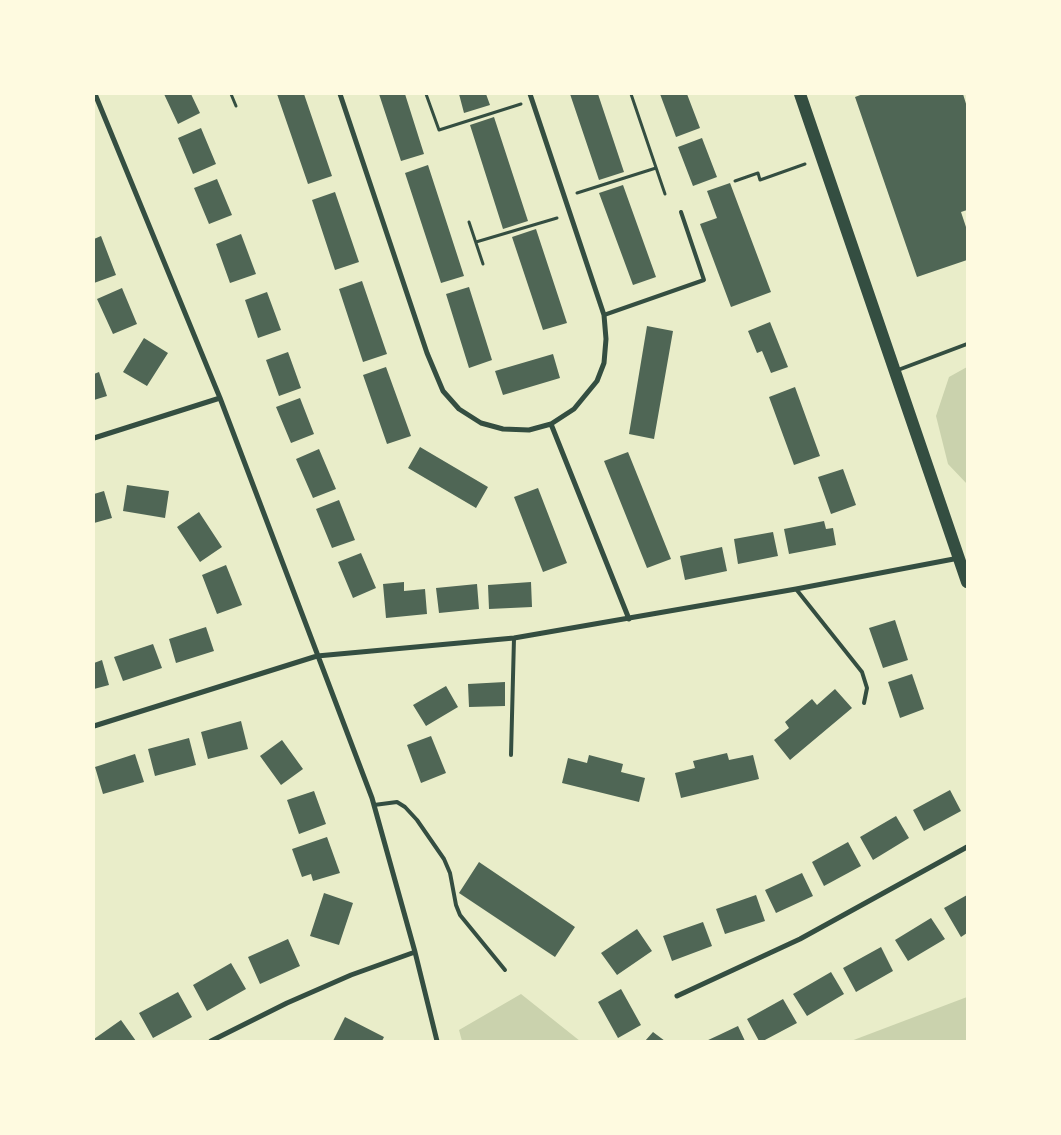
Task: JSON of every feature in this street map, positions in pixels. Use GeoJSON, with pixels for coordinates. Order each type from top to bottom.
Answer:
{"type":"FeatureCollection","features":[{"type":"Feature","properties":{"kind":"main road"},"geometry":{"type":"LineString","coordinates":[[800,94],[967,582]]}},
{"type":"Feature","properties":{"kind":"street"},"geometry":{"type":"LineString","coordinates":[[95,94],[220,398],[374,805],[415,952],[437,1041]]}},
{"type":"Feature","properties":{"kind":"street"},"geometry":{"type":"LineString","coordinates":[[340,94],[427,353],[443,391],[459,409],[481,423],[503,429],[529,430],[551,424],[574,409],[597,381],[604,363],[606,340],[604,315],[530,94]]}},
{"type":"Feature","properties":{"kind":"street"},"geometry":{"type":"LineString","coordinates":[[94,438],[220,398]]}},
{"type":"Feature","properties":{"kind":"street"},"geometry":{"type":"LineString","coordinates":[[551,424],[629,618]]}},
{"type":"Feature","properties":{"kind":"street"},"geometry":{"type":"LineString","coordinates":[[94,726],[317,656],[514,638],[796,589],[959,558]]}},
{"type":"Feature","properties":{"kind":"street"},"geometry":{"type":"LineString","coordinates":[[677,996],[800,939],[967,847]]}},
{"type":"Feature","properties":{"kind":"street"},"geometry":{"type":"LineString","coordinates":[[211,1041],[287,1003],[352,975],[415,952]]}},
{"type":"Feature","properties":{"kind":"lane"},"geometry":{"type":"LineString","coordinates":[[604,315],[704,280],[681,212]]}},
{"type":"Feature","properties":{"kind":"lane"},"geometry":{"type":"LineString","coordinates":[[896,371],[967,344]]}},
{"type":"Feature","properties":{"kind":"lane"},"geometry":{"type":"LineString","coordinates":[[796,589],[862,672],[867,688],[864,703]]}},
{"type":"Feature","properties":{"kind":"lane"},"geometry":{"type":"LineString","coordinates":[[511,755],[514,638]]}},
{"type":"Feature","properties":{"kind":"lane"},"geometry":{"type":"LineString","coordinates":[[374,805],[397,802],[406,807],[417,820],[444,859],[450,873],[456,905],[460,915],[505,970]]}},
{"type":"Feature","properties":{"kind":"path"},"geometry":{"type":"LineString","coordinates":[[231,94],[236,106]]}},
{"type":"Feature","properties":{"kind":"path"},"geometry":{"type":"LineString","coordinates":[[426,94],[439,130],[532,100]]}},
{"type":"Feature","properties":{"kind":"path"},"geometry":{"type":"LineString","coordinates":[[631,94],[665,194]]}},
{"type":"Feature","properties":{"kind":"path"},"geometry":{"type":"LineString","coordinates":[[735,181],[758,173],[760,180],[822,158]]}},
{"type":"Feature","properties":{"kind":"path"},"geometry":{"type":"LineString","coordinates":[[565,197],[656,168]]}},
{"type":"Feature","properties":{"kind":"path"},"geometry":{"type":"LineString","coordinates":[[476,242],[570,214]]}},
{"type":"Feature","properties":{"kind":"path"},"geometry":{"type":"LineString","coordinates":[[469,222],[483,264]]}},
{"type":"Feature","properties":{"kind":"green space"},"geometry":{"type":"Polygon","coordinates":[[[967,367],[967,484],[948,464],[936,416],[949,377],[967,367]]]}},
{"type":"Feature","properties":{"kind":"green space"},"geometry":{"type":"Polygon","coordinates":[[[521,994],[580,1041],[462,1041],[459,1030],[521,994]]]}},
{"type":"Feature","properties":{"kind":"green space"},"geometry":{"type":"Polygon","coordinates":[[[967,997],[967,1041],[851,1041],[967,997]]]}},
{"type":"Feature","properties":{"kind":"building"},"geometry":{"type":"Polygon","coordinates":[[[164,94],[191,94],[200,113],[178,124],[164,94]]]}},
{"type":"Feature","properties":{"kind":"building"},"geometry":{"type":"Polygon","coordinates":[[[277,94],[304,94],[332,176],[308,184],[277,94]]]}},
{"type":"Feature","properties":{"kind":"building"},"geometry":{"type":"Polygon","coordinates":[[[379,94],[405,94],[424,154],[401,161],[379,94]]]}},
{"type":"Feature","properties":{"kind":"building"},"geometry":{"type":"Polygon","coordinates":[[[459,94],[486,94],[490,105],[464,113],[459,94]]]}},
{"type":"Feature","properties":{"kind":"building"},"geometry":{"type":"Polygon","coordinates":[[[570,94],[598,94],[624,172],[599,180],[570,94]]]}},
{"type":"Feature","properties":{"kind":"building"},"geometry":{"type":"Polygon","coordinates":[[[660,94],[687,94],[700,128],[676,137],[660,94]]]}},
{"type":"Feature","properties":{"kind":"building"},"geometry":{"type":"Polygon","coordinates":[[[863,94],[963,94],[967,107],[967,210],[961,212],[967,230],[967,260],[917,277],[855,97],[863,94]]]}},
{"type":"Feature","properties":{"kind":"building"},"geometry":{"type":"Polygon","coordinates":[[[494,117],[528,221],[503,229],[470,125],[494,117]]]}},
{"type":"Feature","properties":{"kind":"building"},"geometry":{"type":"Polygon","coordinates":[[[201,128],[216,164],[193,174],[178,138],[201,128]]]}},
{"type":"Feature","properties":{"kind":"building"},"geometry":{"type":"Polygon","coordinates":[[[702,138],[717,177],[693,186],[678,147],[702,138]]]}},
{"type":"Feature","properties":{"kind":"building"},"geometry":{"type":"Polygon","coordinates":[[[428,165],[464,276],[441,283],[405,173],[428,165]]]}},
{"type":"Feature","properties":{"kind":"building"},"geometry":{"type":"Polygon","coordinates":[[[217,179],[232,215],[209,224],[194,188],[217,179]]]}},
{"type":"Feature","properties":{"kind":"building"},"geometry":{"type":"Polygon","coordinates":[[[730,183],[771,292],[731,307],[700,224],[717,218],[707,191],[730,183]]]}},
{"type":"Feature","properties":{"kind":"building"},"geometry":{"type":"Polygon","coordinates":[[[623,185],[656,277],[633,285],[599,193],[623,185]]]}},
{"type":"Feature","properties":{"kind":"building"},"geometry":{"type":"Polygon","coordinates":[[[335,192],[359,262],[335,270],[312,200],[335,192]]]}},
{"type":"Feature","properties":{"kind":"building"},"geometry":{"type":"Polygon","coordinates":[[[536,229],[567,323],[543,330],[512,237],[536,229]]]}},
{"type":"Feature","properties":{"kind":"building"},"geometry":{"type":"Polygon","coordinates":[[[241,234],[256,274],[230,283],[216,244],[241,234]]]}},
{"type":"Feature","properties":{"kind":"building"},"geometry":{"type":"Polygon","coordinates":[[[101,236],[116,275],[94,283],[94,239],[101,236]]]}},
{"type":"Feature","properties":{"kind":"building"},"geometry":{"type":"Polygon","coordinates":[[[362,281],[387,354],[363,362],[339,289],[362,281]]]}},
{"type":"Feature","properties":{"kind":"building"},"geometry":{"type":"Polygon","coordinates":[[[469,287],[492,360],[469,368],[446,294],[469,287]]]}},
{"type":"Feature","properties":{"kind":"building"},"geometry":{"type":"Polygon","coordinates":[[[122,288],[137,324],[113,334],[97,299],[122,288]]]}},
{"type":"Feature","properties":{"kind":"building"},"geometry":{"type":"Polygon","coordinates":[[[267,292],[281,330],[258,338],[245,300],[267,292]]]}},
{"type":"Feature","properties":{"kind":"building"},"geometry":{"type":"Polygon","coordinates":[[[770,322],[788,367],[771,373],[762,351],[757,353],[748,331],[770,322]]]}},
{"type":"Feature","properties":{"kind":"building"},"geometry":{"type":"Polygon","coordinates":[[[647,326],[673,331],[654,439],[629,434],[647,326]]]}},
{"type":"Feature","properties":{"kind":"building"},"geometry":{"type":"Polygon","coordinates":[[[144,338],[168,353],[147,386],[123,372],[144,338]]]}},
{"type":"Feature","properties":{"kind":"building"},"geometry":{"type":"Polygon","coordinates":[[[288,352],[301,388],[279,396],[266,360],[288,352]]]}},
{"type":"Feature","properties":{"kind":"building"},"geometry":{"type":"Polygon","coordinates":[[[553,354],[560,378],[503,395],[495,371],[553,354]]]}},
{"type":"Feature","properties":{"kind":"building"},"geometry":{"type":"Polygon","coordinates":[[[386,367],[411,436],[387,444],[363,375],[386,367]]]}},
{"type":"Feature","properties":{"kind":"building"},"geometry":{"type":"Polygon","coordinates":[[[99,372],[107,396],[94,400],[94,374],[99,372]]]}},
{"type":"Feature","properties":{"kind":"building"},"geometry":{"type":"Polygon","coordinates":[[[795,387],[820,456],[794,465],[769,397],[795,387]]]}},
{"type":"Feature","properties":{"kind":"building"},"geometry":{"type":"Polygon","coordinates":[[[300,398],[314,434],[291,443],[276,407],[300,398]]]}},
{"type":"Feature","properties":{"kind":"building"},"geometry":{"type":"Polygon","coordinates":[[[420,447],[488,487],[476,508],[408,468],[420,447]]]}},
{"type":"Feature","properties":{"kind":"building"},"geometry":{"type":"Polygon","coordinates":[[[319,449],[336,489],[313,498],[296,459],[319,449]]]}},
{"type":"Feature","properties":{"kind":"building"},"geometry":{"type":"Polygon","coordinates":[[[628,452],[671,559],[647,568],[604,461],[628,452]]]}},
{"type":"Feature","properties":{"kind":"building"},"geometry":{"type":"Polygon","coordinates":[[[843,469],[856,505],[831,514],[818,477],[843,469]]]}},
{"type":"Feature","properties":{"kind":"building"},"geometry":{"type":"Polygon","coordinates":[[[127,485],[169,491],[165,518],[123,511],[127,485]]]}},
{"type":"Feature","properties":{"kind":"building"},"geometry":{"type":"Polygon","coordinates":[[[538,488],[567,563],[543,572],[514,497],[538,488]]]}},
{"type":"Feature","properties":{"kind":"building"},"geometry":{"type":"Polygon","coordinates":[[[104,491],[112,518],[94,523],[94,494],[104,491]]]}},
{"type":"Feature","properties":{"kind":"building"},"geometry":{"type":"Polygon","coordinates":[[[339,500],[355,540],[332,548],[316,509],[339,500]]]}},
{"type":"Feature","properties":{"kind":"building"},"geometry":{"type":"Polygon","coordinates":[[[199,512],[222,547],[200,562],[177,527],[199,512]]]}},
{"type":"Feature","properties":{"kind":"building"},"geometry":{"type":"Polygon","coordinates":[[[824,521],[826,529],[833,528],[836,545],[789,554],[784,529],[824,521]]]}},
{"type":"Feature","properties":{"kind":"building"},"geometry":{"type":"Polygon","coordinates":[[[773,532],[778,556],[738,564],[734,539],[773,532]]]}},
{"type":"Feature","properties":{"kind":"building"},"geometry":{"type":"Polygon","coordinates":[[[722,547],[727,571],[685,580],[680,556],[722,547]]]}},
{"type":"Feature","properties":{"kind":"building"},"geometry":{"type":"Polygon","coordinates":[[[361,553],[376,588],[353,598],[338,562],[361,553]]]}},
{"type":"Feature","properties":{"kind":"building"},"geometry":{"type":"Polygon","coordinates":[[[226,565],[242,605],[217,614],[202,575],[226,565]]]}},
{"type":"Feature","properties":{"kind":"building"},"geometry":{"type":"Polygon","coordinates":[[[404,582],[404,591],[425,589],[427,614],[386,618],[383,584],[404,582]]]}},
{"type":"Feature","properties":{"kind":"building"},"geometry":{"type":"Polygon","coordinates":[[[531,582],[532,607],[489,609],[488,585],[531,582]]]}},
{"type":"Feature","properties":{"kind":"building"},"geometry":{"type":"Polygon","coordinates":[[[477,584],[479,609],[439,613],[436,588],[477,584]]]}},
{"type":"Feature","properties":{"kind":"building"},"geometry":{"type":"Polygon","coordinates":[[[895,620],[908,660],[883,668],[869,628],[895,620]]]}},
{"type":"Feature","properties":{"kind":"building"},"geometry":{"type":"Polygon","coordinates":[[[206,627],[214,651],[176,663],[169,639],[206,627]]]}},
{"type":"Feature","properties":{"kind":"building"},"geometry":{"type":"Polygon","coordinates":[[[153,644],[162,668],[123,681],[114,657],[153,644]]]}},
{"type":"Feature","properties":{"kind":"building"},"geometry":{"type":"Polygon","coordinates":[[[102,660],[109,685],[94,689],[94,663],[102,660]]]}},
{"type":"Feature","properties":{"kind":"building"},"geometry":{"type":"Polygon","coordinates":[[[912,674],[924,709],[900,718],[888,682],[912,674]]]}},
{"type":"Feature","properties":{"kind":"building"},"geometry":{"type":"Polygon","coordinates":[[[505,682],[505,706],[469,707],[468,684],[505,682]]]}},
{"type":"Feature","properties":{"kind":"building"},"geometry":{"type":"Polygon","coordinates":[[[446,686],[458,707],[426,726],[413,705],[446,686]]]}},
{"type":"Feature","properties":{"kind":"building"},"geometry":{"type":"Polygon","coordinates":[[[835,689],[852,708],[790,760],[774,740],[789,728],[785,722],[812,699],[817,705],[835,689]]]}},
{"type":"Feature","properties":{"kind":"building"},"geometry":{"type":"Polygon","coordinates":[[[241,721],[248,749],[208,759],[201,732],[241,721]]]}},
{"type":"Feature","properties":{"kind":"building"},"geometry":{"type":"Polygon","coordinates":[[[431,736],[446,773],[421,783],[407,745],[431,736]]]}},
{"type":"Feature","properties":{"kind":"building"},"geometry":{"type":"Polygon","coordinates":[[[189,738],[196,765],[155,776],[148,749],[189,738]]]}},
{"type":"Feature","properties":{"kind":"building"},"geometry":{"type":"Polygon","coordinates":[[[282,740],[303,769],[281,785],[260,756],[282,740]]]}},
{"type":"Feature","properties":{"kind":"building"},"geometry":{"type":"Polygon","coordinates":[[[727,753],[729,760],[753,755],[759,779],[681,798],[675,773],[695,768],[693,761],[727,753]]]}},
{"type":"Feature","properties":{"kind":"building"},"geometry":{"type":"Polygon","coordinates":[[[135,754],[144,782],[103,794],[95,767],[135,754]]]}},
{"type":"Feature","properties":{"kind":"building"},"geometry":{"type":"Polygon","coordinates":[[[589,755],[623,764],[621,772],[645,778],[639,802],[562,783],[568,758],[587,763],[589,755]]]}},
{"type":"Feature","properties":{"kind":"building"},"geometry":{"type":"Polygon","coordinates":[[[950,790],[961,811],[924,831],[913,810],[950,790]]]}},
{"type":"Feature","properties":{"kind":"building"},"geometry":{"type":"Polygon","coordinates":[[[314,791],[326,824],[299,834],[287,800],[314,791]]]}},
{"type":"Feature","properties":{"kind":"building"},"geometry":{"type":"Polygon","coordinates":[[[896,816],[909,838],[873,860],[860,837],[896,816]]]}},
{"type":"Feature","properties":{"kind":"building"},"geometry":{"type":"Polygon","coordinates":[[[327,837],[340,873],[313,881],[311,874],[302,877],[292,849],[327,837]]]}},
{"type":"Feature","properties":{"kind":"building"},"geometry":{"type":"Polygon","coordinates":[[[848,842],[861,866],[824,886],[812,862],[848,842]]]}},
{"type":"Feature","properties":{"kind":"building"},"geometry":{"type":"Polygon","coordinates":[[[479,862],[575,927],[555,957],[459,893],[479,862]]]}},
{"type":"Feature","properties":{"kind":"building"},"geometry":{"type":"Polygon","coordinates":[[[802,873],[813,896],[776,913],[765,890],[802,873]]]}},
{"type":"Feature","properties":{"kind":"building"},"geometry":{"type":"Polygon","coordinates":[[[324,893],[353,903],[339,945],[310,936],[324,893]]]}},
{"type":"Feature","properties":{"kind":"building"},"geometry":{"type":"Polygon","coordinates":[[[756,895],[765,921],[725,934],[716,909],[756,895]]]}},
{"type":"Feature","properties":{"kind":"building"},"geometry":{"type":"Polygon","coordinates":[[[967,895],[967,933],[961,937],[944,908],[967,895]]]}},
{"type":"Feature","properties":{"kind":"building"},"geometry":{"type":"Polygon","coordinates":[[[931,918],[945,939],[908,961],[895,940],[931,918]]]}},
{"type":"Feature","properties":{"kind":"building"},"geometry":{"type":"Polygon","coordinates":[[[703,922],[712,946],[672,961],[663,936],[703,922]]]}},
{"type":"Feature","properties":{"kind":"building"},"geometry":{"type":"Polygon","coordinates":[[[637,929],[652,951],[617,975],[601,953],[637,929]]]}},
{"type":"Feature","properties":{"kind":"building"},"geometry":{"type":"Polygon","coordinates":[[[288,939],[300,966],[260,984],[248,957],[288,939]]]}},
{"type":"Feature","properties":{"kind":"building"},"geometry":{"type":"Polygon","coordinates":[[[881,947],[893,971],[856,992],[843,968],[881,947]]]}},
{"type":"Feature","properties":{"kind":"building"},"geometry":{"type":"Polygon","coordinates":[[[231,963],[246,989],[207,1011],[193,985],[231,963]]]}},
{"type":"Feature","properties":{"kind":"building"},"geometry":{"type":"Polygon","coordinates":[[[831,972],[844,994],[807,1016],[793,994],[831,972]]]}},
{"type":"Feature","properties":{"kind":"building"},"geometry":{"type":"Polygon","coordinates":[[[621,989],[641,1025],[618,1038],[598,1002],[621,989]]]}},
{"type":"Feature","properties":{"kind":"building"},"geometry":{"type":"Polygon","coordinates":[[[178,992],[192,1017],[153,1038],[139,1013],[178,992]]]}},
{"type":"Feature","properties":{"kind":"building"},"geometry":{"type":"Polygon","coordinates":[[[783,999],[797,1023],[763,1041],[759,1041],[747,1019],[783,999]]]}},
{"type":"Feature","properties":{"kind":"building"},"geometry":{"type":"Polygon","coordinates":[[[345,1017],[384,1037],[382,1041],[333,1041],[345,1017]]]}},
{"type":"Feature","properties":{"kind":"building"},"geometry":{"type":"Polygon","coordinates":[[[121,1020],[136,1041],[94,1041],[94,1039],[121,1020]]]}},
{"type":"Feature","properties":{"kind":"building"},"geometry":{"type":"Polygon","coordinates":[[[738,1026],[745,1041],[706,1041],[719,1035],[738,1026]]]}},
{"type":"Feature","properties":{"kind":"building"},"geometry":{"type":"Polygon","coordinates":[[[653,1032],[665,1041],[645,1041],[653,1032]]]}}]}
